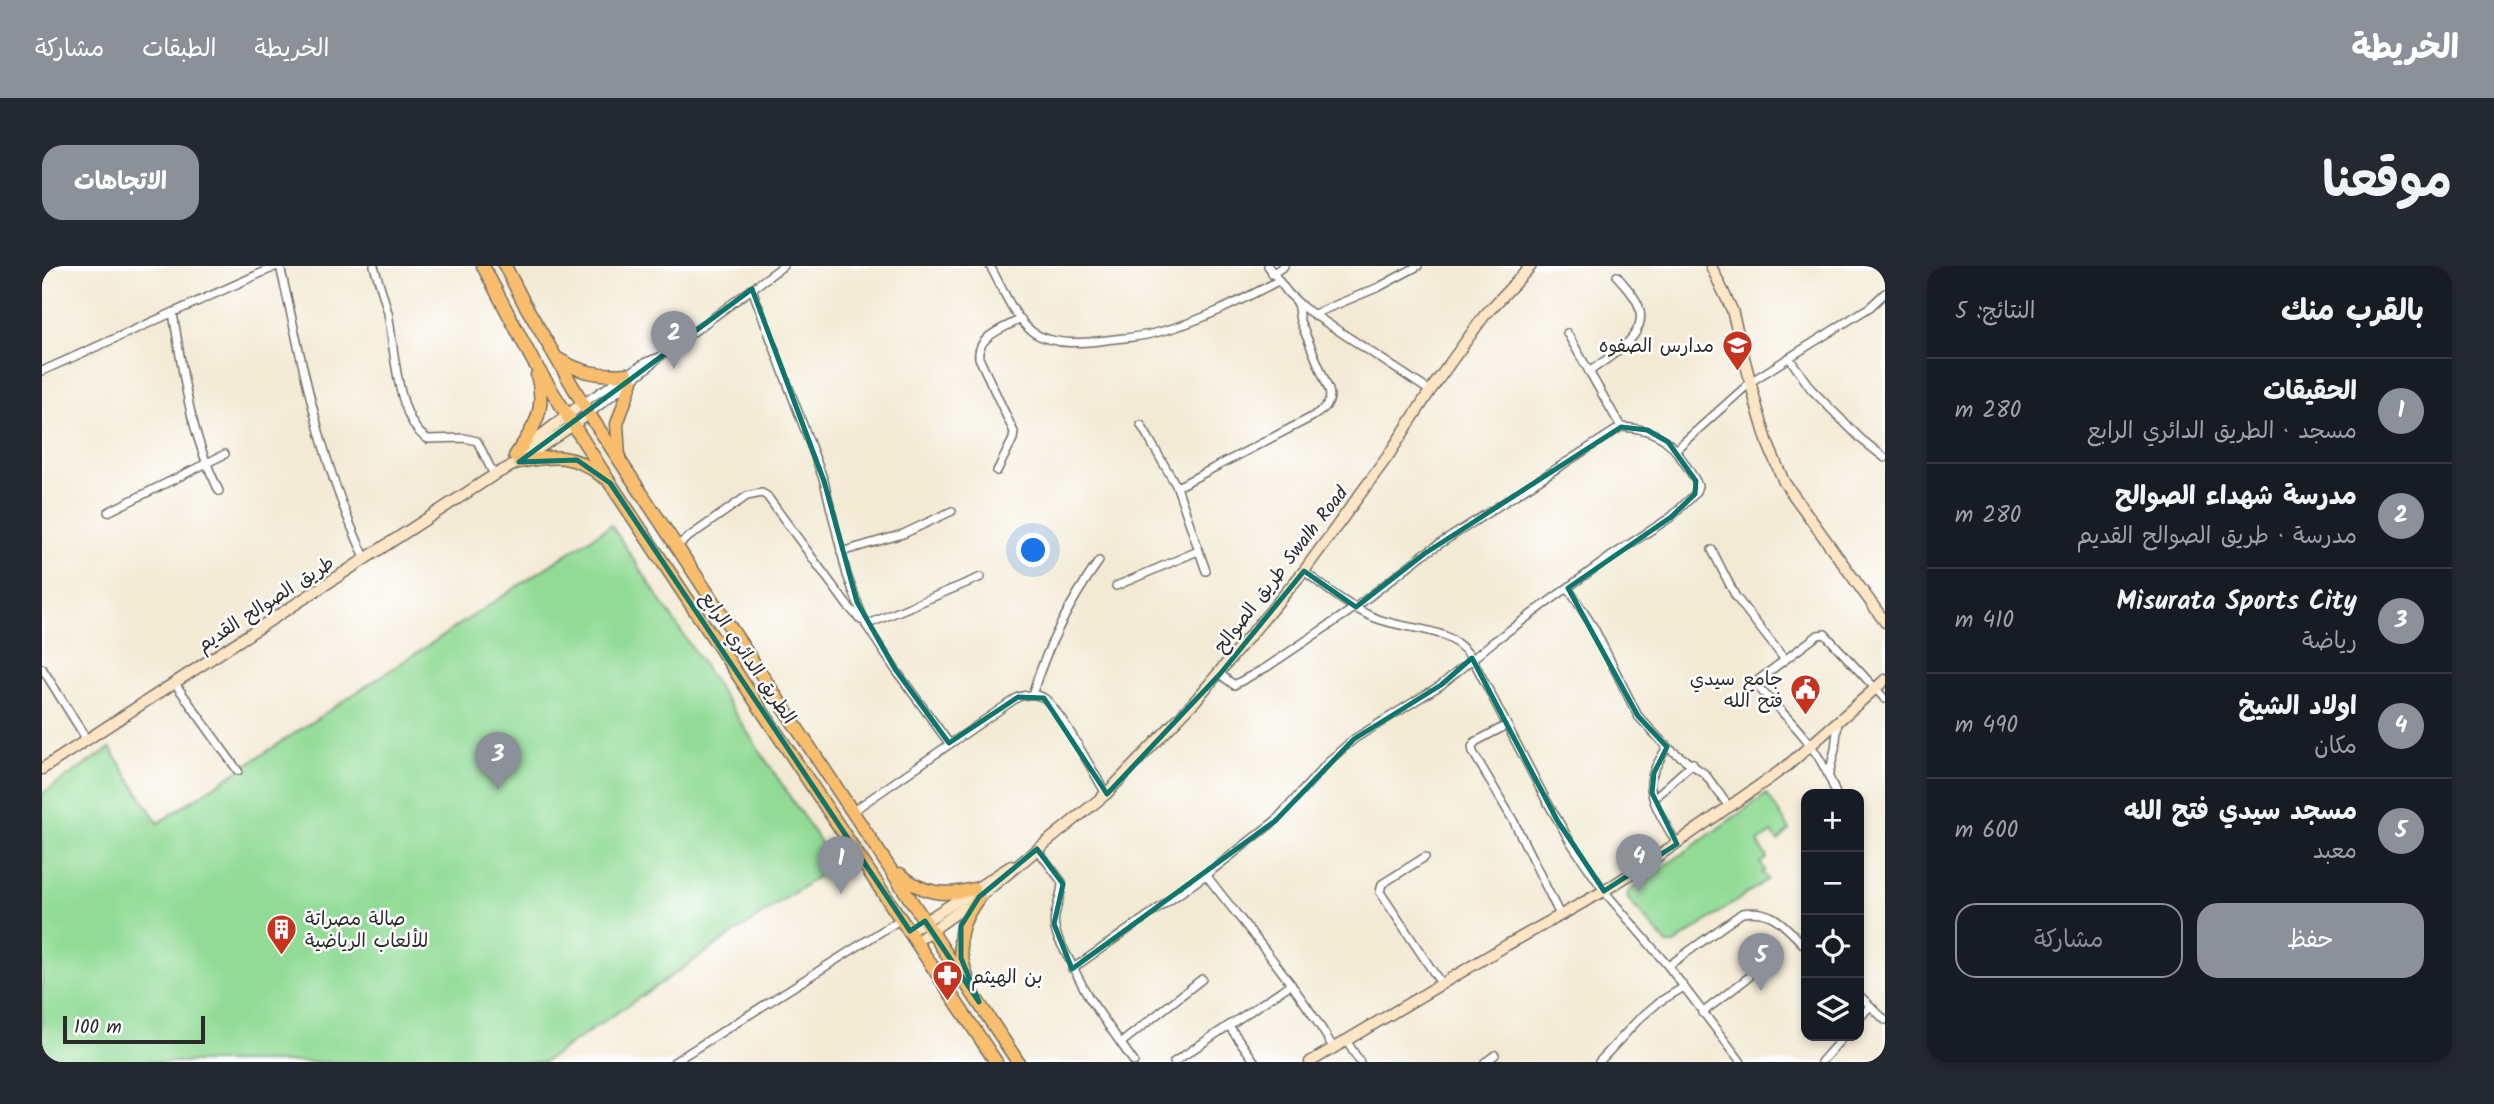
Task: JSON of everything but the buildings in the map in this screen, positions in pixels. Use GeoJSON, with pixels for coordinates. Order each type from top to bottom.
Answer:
{"type":"FeatureCollection","features":[{"type":"Feature","properties":{"kind":"main road","name":"الطريق الدائري الرابع"},"geometry":{"type":"LineString","coordinates":[[483,266],[533,361],[610,483],[996,1062]]}},
{"type":"Feature","properties":{"kind":"main road","name":"الطريق الدائري الرابع"},"geometry":{"type":"LineString","coordinates":[[505,266],[586,409],[1018,1062]]}},
{"type":"Feature","properties":{"kind":"main road"},"geometry":{"type":"LineString","coordinates":[[556,358],[589,374],[630,377],[617,425],[620,461]]}},
{"type":"Feature","properties":{"kind":"main road"},"geometry":{"type":"LineString","coordinates":[[514,462],[533,429],[541,406],[540,387],[533,361]]}},
{"type":"Feature","properties":{"kind":"main road"},"geometry":{"type":"LineString","coordinates":[[514,462],[543,457],[577,460],[593,468],[610,483]]}},
{"type":"Feature","properties":{"kind":"main road"},"geometry":{"type":"LineString","coordinates":[[890,865],[925,891],[976,893],[961,926],[959,942],[967,978],[979,1002]]}},
{"type":"Feature","properties":{"kind":"street"},"geometry":{"type":"LineString","coordinates":[[42,371],[279,266],[322,438],[350,526],[366,559]]}},
{"type":"Feature","properties":{"kind":"street"},"geometry":{"type":"LineString","coordinates":[[374,266],[387,310],[403,399],[414,427],[428,439],[464,438],[477,441],[494,475]]}},
{"type":"Feature","properties":{"kind":"street","name":"طريق الصوالح القديم"},"geometry":{"type":"LineString","coordinates":[[42,769],[514,462],[630,377],[646,362],[657,358],[783,266]]}},
{"type":"Feature","properties":{"kind":"street"},"geometry":{"type":"LineString","coordinates":[[990,266],[1021,319],[1035,333],[1047,339],[1063,341],[1095,342],[1139,336],[1170,328],[1214,312],[1278,281]]}},
{"type":"Feature","properties":{"kind":"street"},"geometry":{"type":"LineString","coordinates":[[1268,266],[1297,302],[1430,391]]}},
{"type":"Feature","properties":{"kind":"street"},"geometry":{"type":"LineString","coordinates":[[1272,274],[1284,266]]}},
{"type":"Feature","properties":{"kind":"street"},"geometry":{"type":"LineString","coordinates":[[1314,314],[1378,287],[1418,266]]}},
{"type":"Feature","properties":{"kind":"street","name":"طريق الصوالح Swalh Road"},"geometry":{"type":"LineString","coordinates":[[913,936],[1011,872],[1107,794],[1220,674],[1304,572],[1484,316],[1531,266]]}},
{"type":"Feature","properties":{"kind":"street"},"geometry":{"type":"LineString","coordinates":[[1711,266],[1732,310],[1768,444],[1784,482],[1885,622]]}},
{"type":"Feature","properties":{"kind":"street"},"geometry":{"type":"LineString","coordinates":[[1589,372],[1630,340],[1639,327],[1639,305],[1617,276]]}},
{"type":"Feature","properties":{"kind":"street"},"geometry":{"type":"LineString","coordinates":[[752,289],[824,481],[847,575],[866,625]]}},
{"type":"Feature","properties":{"kind":"street"},"geometry":{"type":"LineString","coordinates":[[1675,450],[1752,381],[1870,307],[1885,293]]}},
{"type":"Feature","properties":{"kind":"street"},"geometry":{"type":"LineString","coordinates":[[1177,487],[1312,417],[1328,405],[1329,390],[1300,321],[1297,302]]}},
{"type":"Feature","properties":{"kind":"street"},"geometry":{"type":"LineString","coordinates":[[173,313],[189,411],[205,463],[219,491]]}},
{"type":"Feature","properties":{"kind":"street"},"geometry":{"type":"LineString","coordinates":[[997,471],[1014,432],[979,358],[978,348],[983,341],[1021,319]]}},
{"type":"Feature","properties":{"kind":"street"},"geometry":{"type":"LineString","coordinates":[[1567,333],[1621,427]]}},
{"type":"Feature","properties":{"kind":"street"},"geometry":{"type":"LineString","coordinates":[[1790,359],[1811,389],[1861,439],[1884,454]]}},
{"type":"Feature","properties":{"kind":"street","name":"طريق الصوالح القديم"},"geometry":{"type":"LineString","coordinates":[[586,409],[630,377]]}},
{"type":"Feature","properties":{"kind":"street"},"geometry":{"type":"LineString","coordinates":[[1141,425],[1177,487],[1206,571]]}},
{"type":"Feature","properties":{"kind":"street"},"geometry":{"type":"LineString","coordinates":[[1072,969],[1206,876],[1275,821],[1331,759],[1354,739],[1441,685],[1472,658],[1671,517],[1695,494],[1698,486],[1675,450],[1660,435],[1647,430],[1621,427],[1424,554],[1356,607],[1267,667],[1234,685],[1220,674]]}},
{"type":"Feature","properties":{"kind":"street"},"geometry":{"type":"LineString","coordinates":[[108,512],[226,454]]}},
{"type":"Feature","properties":{"kind":"street"},"geometry":{"type":"LineString","coordinates":[[676,546],[747,496],[762,493],[767,496],[847,605],[866,625],[949,743]]}},
{"type":"Feature","properties":{"kind":"street"},"geometry":{"type":"LineString","coordinates":[[841,552],[903,534],[952,511]]}},
{"type":"Feature","properties":{"kind":"street"},"geometry":{"type":"LineString","coordinates":[[1712,550],[1736,597],[1785,660]]}},
{"type":"Feature","properties":{"kind":"street"},"geometry":{"type":"LineString","coordinates":[[1116,586],[1198,551]]}},
{"type":"Feature","properties":{"kind":"street"},"geometry":{"type":"LineString","coordinates":[[1032,695],[1046,652],[1062,619],[1100,561]]}},
{"type":"Feature","properties":{"kind":"street"},"geometry":{"type":"LineString","coordinates":[[1304,572],[1378,619],[1445,635],[1472,658],[1557,820],[1604,891],[1668,966],[1741,1062]]}},
{"type":"Feature","properties":{"kind":"street"},"geometry":{"type":"LineString","coordinates":[[866,625],[981,577]]}},
{"type":"Feature","properties":{"kind":"street"},"geometry":{"type":"LineString","coordinates":[[1568,588],[1594,628],[1638,716],[1667,747],[1705,774],[1730,808]]}},
{"type":"Feature","properties":{"kind":"street"},"geometry":{"type":"LineString","coordinates":[[1834,789],[1812,745],[1757,684],[1758,680],[1818,635],[1825,634],[1881,685],[1885,699]]}},
{"type":"Feature","properties":{"kind":"street"},"geometry":{"type":"LineString","coordinates":[[42,668],[87,740]]}},
{"type":"Feature","properties":{"kind":"street"},"geometry":{"type":"LineString","coordinates":[[174,682],[238,771]]}},
{"type":"Feature","properties":{"kind":"street"},"geometry":{"type":"LineString","coordinates":[[1310,1062],[1604,891],[1677,844],[1787,766],[1881,685]]}},
{"type":"Feature","properties":{"kind":"street"},"geometry":{"type":"LineString","coordinates":[[853,811],[1018,698],[1032,695],[1044,698],[1052,706],[1107,794]]}},
{"type":"Feature","properties":{"kind":"street"},"geometry":{"type":"LineString","coordinates":[[1829,774],[1838,722]]}},
{"type":"Feature","properties":{"kind":"street"},"geometry":{"type":"LineString","coordinates":[[1507,725],[1475,741],[1472,752],[1514,822],[1560,915]]}},
{"type":"Feature","properties":{"kind":"street"},"geometry":{"type":"LineString","coordinates":[[1667,747],[1651,783],[1654,799],[1677,844]]}},
{"type":"Feature","properties":{"kind":"street"},"geometry":{"type":"LineString","coordinates":[[1654,799],[1693,763]]}},
{"type":"Feature","properties":{"kind":"street"},"geometry":{"type":"LineString","coordinates":[[1037,849],[1062,882],[1055,932],[1089,998],[1134,1062]]}},
{"type":"Feature","properties":{"kind":"street"},"geometry":{"type":"LineString","coordinates":[[1425,857],[1382,884],[1380,892],[1442,985]]}},
{"type":"Feature","properties":{"kind":"street"},"geometry":{"type":"LineString","coordinates":[[1206,876],[1291,984],[1320,1024],[1334,1049]]}},
{"type":"Feature","properties":{"kind":"street"},"geometry":{"type":"LineString","coordinates":[[1668,966],[1742,913],[1755,911],[1772,915],[1801,942]]}},
{"type":"Feature","properties":{"kind":"street"},"geometry":{"type":"LineString","coordinates":[[674,1062],[901,919]]}},
{"type":"Feature","properties":{"kind":"street"},"geometry":{"type":"LineString","coordinates":[[1702,1013],[1749,977]]}},
{"type":"Feature","properties":{"kind":"street"},"geometry":{"type":"LineString","coordinates":[[1121,1043],[1202,979]]}},
{"type":"Feature","properties":{"kind":"street"},"geometry":{"type":"LineString","coordinates":[[1174,1062],[1291,984]]}},
{"type":"Feature","properties":{"kind":"street"},"geometry":{"type":"LineString","coordinates":[[1599,1062],[1639,1018],[1684,987]]}},
{"type":"Feature","properties":{"kind":"street"},"geometry":{"type":"LineString","coordinates":[[1864,1000],[1885,1020]]}},
{"type":"Feature","properties":{"kind":"street"},"geometry":{"type":"LineString","coordinates":[[1864,1013],[1870,1006]]}},
{"type":"Feature","properties":{"kind":"street"},"geometry":{"type":"LineString","coordinates":[[1229,1026],[1255,1062]]}},
{"type":"Feature","properties":{"kind":"street"},"geometry":{"type":"LineString","coordinates":[[1821,1062],[1840,1041]]}},
{"type":"Feature","properties":{"kind":"street"},"geometry":{"type":"LineString","coordinates":[[1347,1042],[1360,1062]]}},
{"type":"Feature","properties":{"kind":"street"},"geometry":{"type":"LineString","coordinates":[[1485,1062],[1495,1055]]}},
{"type":"Feature","properties":{"kind":"highlighted area"},"geometry":{"type":"Polygon","coordinates":[[[752,289],[824,481],[857,602],[895,669],[949,743],[1018,697],[1044,698],[1107,794],[1220,674],[1304,571],[1356,607],[1424,554],[1610,433],[1621,427],[1647,430],[1668,442],[1689,468],[1696,481],[1695,494],[1671,517],[1568,588],[1638,716],[1667,747],[1654,773],[1652,793],[1677,844],[1604,891],[1557,820],[1472,658],[1441,685],[1354,739],[1275,821],[1072,969],[1054,924],[1063,884],[1037,849],[979,897],[961,926],[961,958],[979,1002],[925,921],[910,931],[610,483],[577,460],[519,462],[752,289]]]}},
{"type":"Feature","properties":{"kind":"green space"},"geometry":{"type":"Polygon","coordinates":[[[611,525],[835,865],[544,1062],[42,1062],[42,794],[110,748],[158,823],[611,525]]]}},
{"type":"Feature","properties":{"kind":"green space"},"geometry":{"type":"Polygon","coordinates":[[[1767,794],[1790,830],[1778,841],[1772,833],[1758,842],[1767,858],[1760,863],[1765,870],[1762,873],[1768,879],[1674,944],[1667,944],[1627,898],[1628,892],[1767,794]]]}},
{"type":"Feature","properties":{"kind":"place","name":"مدرسة شهداء الصوالح"},"geometry":{"type":"Point","coordinates":[674,369]}},
{"type":"Feature","properties":{"kind":"place","name":"مدارس الصفوه"},"geometry":{"type":"Point","coordinates":[1737,372]}},
{"type":"Feature","properties":{"kind":"place","name":"جامع سيدي فتح الله"},"geometry":{"type":"Point","coordinates":[1806,716]}},
{"type":"Feature","properties":{"kind":"place","name":"Misurata Sports City"},"geometry":{"type":"Point","coordinates":[498,790]}},
{"type":"Feature","properties":{"kind":"place","name":"اولاد الشيخ"},"geometry":{"type":"Point","coordinates":[1639,892]}},
{"type":"Feature","properties":{"kind":"place","name":"الحقيقات"},"geometry":{"type":"Point","coordinates":[841,894]}},
{"type":"Feature","properties":{"kind":"place","name":"صالة مصراتة للألعاب الرياضية"},"geometry":{"type":"Point","coordinates":[282,956]}},
{"type":"Feature","properties":{"kind":"place","name":"مسجد سيدي فتح الله"},"geometry":{"type":"Point","coordinates":[1761,991]}},
{"type":"Feature","properties":{"kind":"place","name":"بن الهيثم"},"geometry":{"type":"Point","coordinates":[948,1003]}}]}
